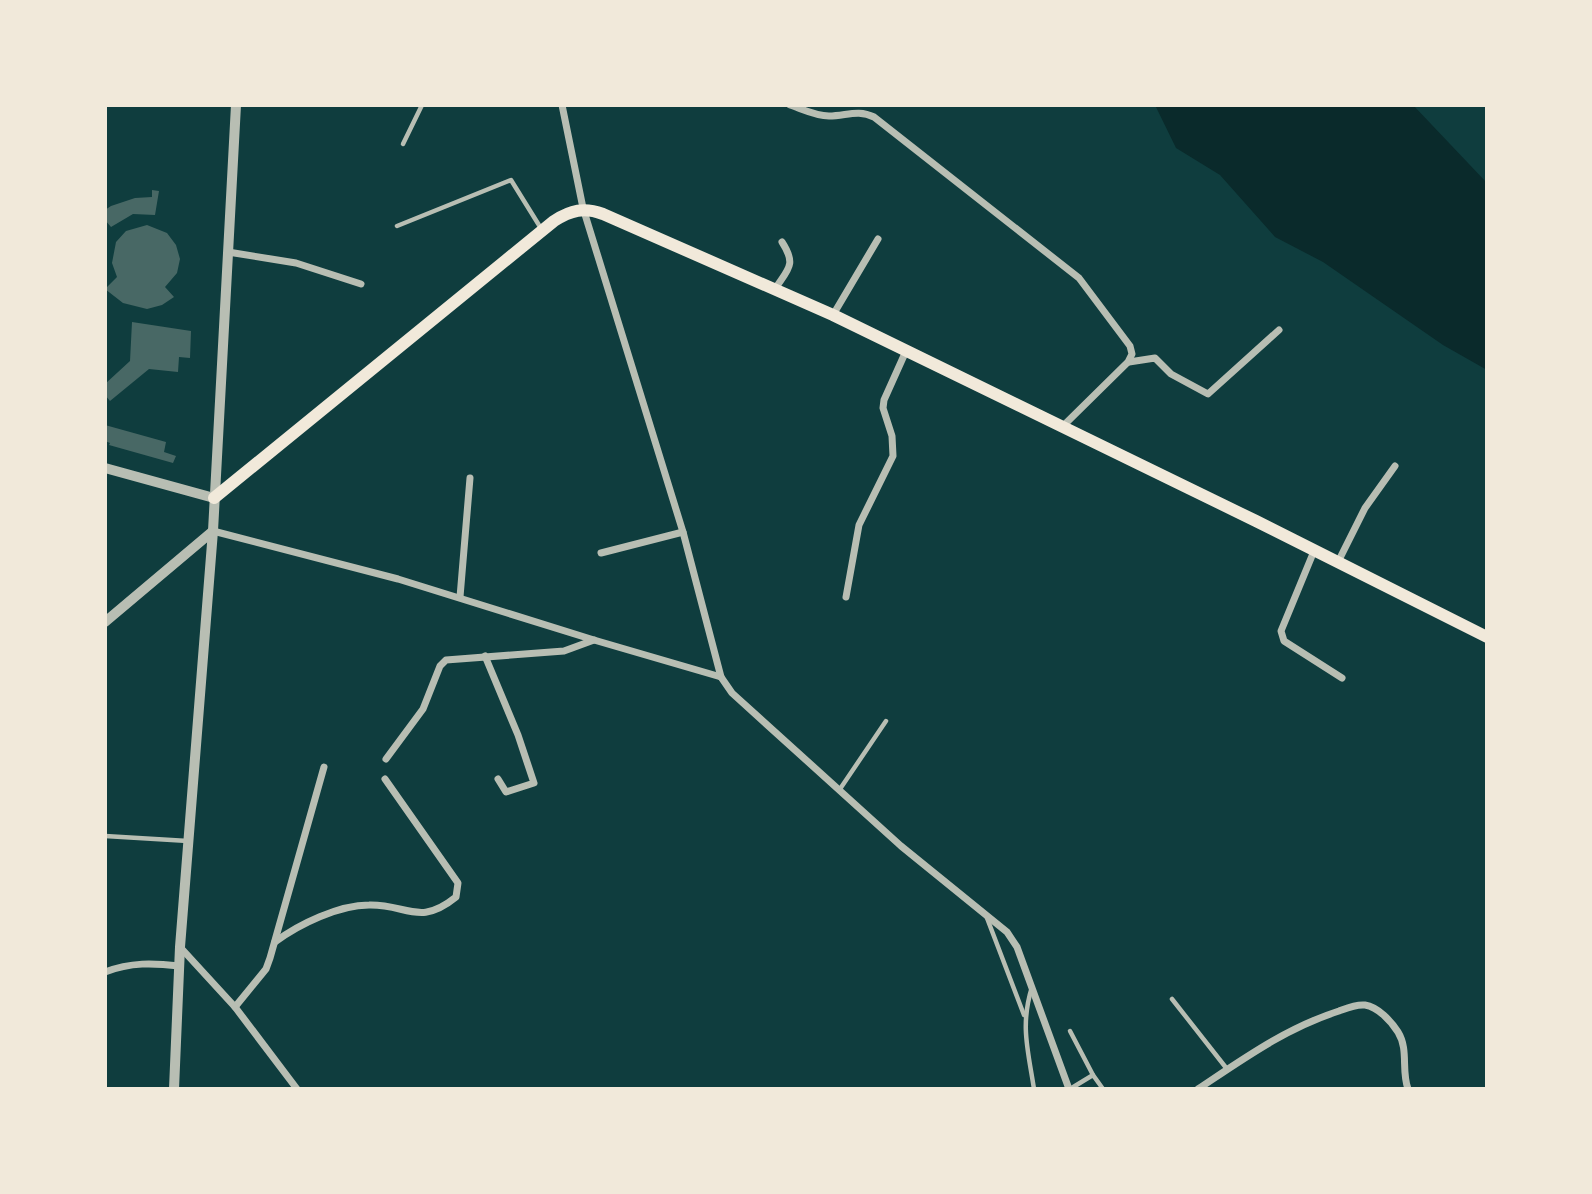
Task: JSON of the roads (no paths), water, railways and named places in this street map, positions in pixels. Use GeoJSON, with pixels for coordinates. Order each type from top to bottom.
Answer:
{"type":"FeatureCollection","features":[{"type":"Feature","properties":{"kind":"main road"},"geometry":{"type":"LineString","coordinates":[[214,498],[543,230],[564,215],[583,208],[603,214],[833,315],[1485,633]]}},
{"type":"Feature","properties":{"kind":"street"},"geometry":{"type":"LineString","coordinates":[[174,1089],[180,947],[213,531],[236,105]]}},
{"type":"Feature","properties":{"kind":"street"},"geometry":{"type":"LineString","coordinates":[[562,105],[583,208],[683,532],[724,684],[901,846],[1007,932],[1032,986],[1069,1089]]}},
{"type":"Feature","properties":{"kind":"street"},"geometry":{"type":"LineString","coordinates":[[790,105],[820,115],[858,112],[874,117],[1080,278],[1130,346],[1132,354],[1128,362],[1062,427]]}},
{"type":"Feature","properties":{"kind":"street"},"geometry":{"type":"LineString","coordinates":[[833,315],[878,239]]}},
{"type":"Feature","properties":{"kind":"street"},"geometry":{"type":"LineString","coordinates":[[775,289],[791,262],[791,256],[782,242]]}},
{"type":"Feature","properties":{"kind":"street"},"geometry":{"type":"LineString","coordinates":[[228,252],[296,263],[361,285]]}},
{"type":"Feature","properties":{"kind":"street"},"geometry":{"type":"LineString","coordinates":[[1128,362],[1155,358],[1171,374],[1208,394],[1279,330]]}},
{"type":"Feature","properties":{"kind":"street"},"geometry":{"type":"LineString","coordinates":[[846,597],[859,525],[893,456],[892,436],[883,408],[906,351]]}},
{"type":"Feature","properties":{"kind":"street"},"geometry":{"type":"LineString","coordinates":[[1338,562],[1365,508],[1395,466]]}},
{"type":"Feature","properties":{"kind":"street"},"geometry":{"type":"LineString","coordinates":[[105,468],[214,498]]}},
{"type":"Feature","properties":{"kind":"street"},"geometry":{"type":"LineString","coordinates":[[460,597],[470,478]]}},
{"type":"Feature","properties":{"kind":"street"},"geometry":{"type":"LineString","coordinates":[[213,531],[460,597],[721,677]]}},
{"type":"Feature","properties":{"kind":"street"},"geometry":{"type":"LineString","coordinates":[[105,622],[213,531]]}},
{"type":"Feature","properties":{"kind":"street"},"geometry":{"type":"LineString","coordinates":[[601,553],[683,532]]}},
{"type":"Feature","properties":{"kind":"street"},"geometry":{"type":"LineString","coordinates":[[1314,551],[1281,631],[1282,637],[1284,641],[1342,678]]}},
{"type":"Feature","properties":{"kind":"street"},"geometry":{"type":"LineString","coordinates":[[386,759],[427,702],[440,666],[451,658],[564,651],[594,640]]}},
{"type":"Feature","properties":{"kind":"street"},"geometry":{"type":"LineString","coordinates":[[485,656],[518,735],[534,783],[506,792],[498,779]]}},
{"type":"Feature","properties":{"kind":"street"},"geometry":{"type":"LineString","coordinates":[[235,1007],[265,969],[324,767]]}},
{"type":"Feature","properties":{"kind":"street"},"geometry":{"type":"LineString","coordinates":[[275,942],[291,930],[349,907],[380,905],[411,913],[423,913],[437,911],[456,897],[458,883],[385,779]]}},
{"type":"Feature","properties":{"kind":"street"},"geometry":{"type":"LineString","coordinates":[[180,947],[235,1007],[298,1089]]}},
{"type":"Feature","properties":{"kind":"street"},"geometry":{"type":"LineString","coordinates":[[105,972],[146,962],[180,966]]}},
{"type":"Feature","properties":{"kind":"street"},"geometry":{"type":"LineString","coordinates":[[1202,1088],[1272,1039],[1316,1018],[1365,1005],[1375,1009],[1388,1020],[1403,1041],[1404,1076],[1408,1089]]}},
{"type":"Feature","properties":{"kind":"lane"},"geometry":{"type":"LineString","coordinates":[[403,144],[422,105]]}},
{"type":"Feature","properties":{"kind":"lane"},"geometry":{"type":"LineString","coordinates":[[397,226],[511,180],[543,230]]}},
{"type":"Feature","properties":{"kind":"lane"},"geometry":{"type":"LineString","coordinates":[[840,789],[886,721]]}},
{"type":"Feature","properties":{"kind":"lane"},"geometry":{"type":"LineString","coordinates":[[105,836],[189,841]]}},
{"type":"Feature","properties":{"kind":"lane"},"geometry":{"type":"LineString","coordinates":[[986,915],[1024,1015]]}},
{"type":"Feature","properties":{"kind":"lane"},"geometry":{"type":"LineString","coordinates":[[1032,986],[1024,1015],[1024,1030],[1034,1089]]}},
{"type":"Feature","properties":{"kind":"lane"},"geometry":{"type":"LineString","coordinates":[[1172,999],[1227,1069]]}},
{"type":"Feature","properties":{"kind":"lane"},"geometry":{"type":"LineString","coordinates":[[1070,1031],[1103,1089]]}},
{"type":"Feature","properties":{"kind":"lane"},"geometry":{"type":"LineString","coordinates":[[1069,1089],[1093,1075]]}},
{"type":"Feature","properties":{"kind":"water"},"geometry":{"type":"Polygon","coordinates":[[[1155,105],[1413,105],[1487,183],[1487,370],[1443,345],[1323,262],[1275,237],[1220,175],[1176,148],[1155,105]]]}}]}
